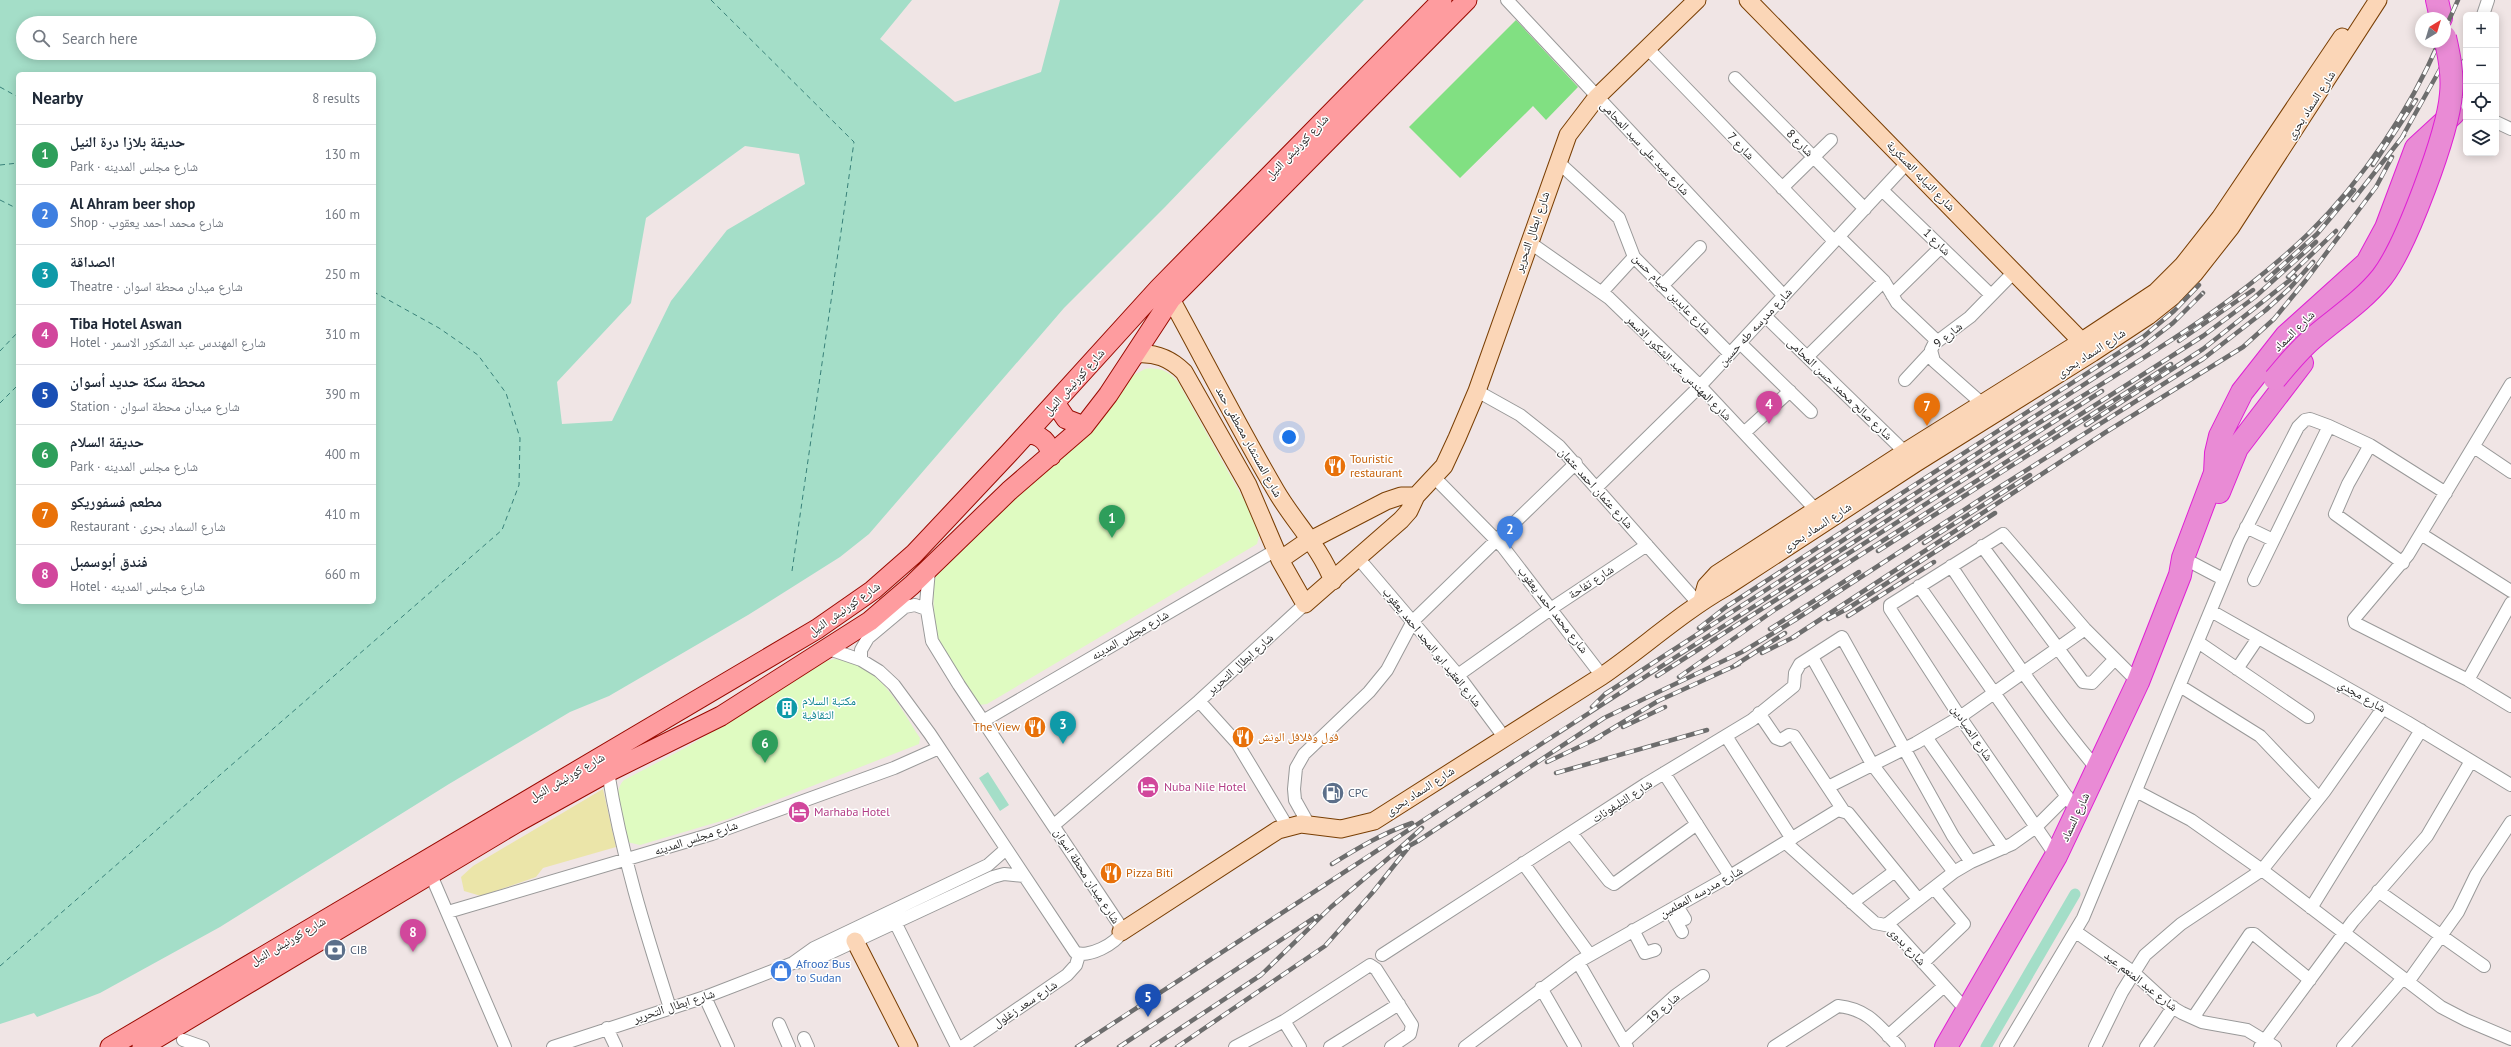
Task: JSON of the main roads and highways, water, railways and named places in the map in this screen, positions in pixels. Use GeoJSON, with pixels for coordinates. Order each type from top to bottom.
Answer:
{"type":"FeatureCollection","features":[{"type":"Feature","properties":{"kind":"highway"},"geometry":{"type":"LineString","coordinates":[[2428,0],[2431,12]]}},
{"type":"Feature","properties":{"kind":"highway"},"geometry":{"type":"LineString","coordinates":[[2437,0],[2440,12]]}},
{"type":"Feature","properties":{"kind":"highway"},"geometry":{"type":"LineString","coordinates":[[2215,473],[2244,412],[2301,336],[2360,287],[2383,257],[2419,174],[2440,110],[2442,79],[2437,48]]}},
{"type":"Feature","properties":{"kind":"highway"},"geometry":{"type":"LineString","coordinates":[[2237,448],[2271,376],[2304,346],[2360,300],[2382,277],[2398,250],[2434,159],[2449,109],[2452,79],[2447,48]]}},
{"type":"Feature","properties":{"kind":"highway","name":"شارع السماد"},"geometry":{"type":"LineString","coordinates":[[2184,565],[2237,448],[2299,366],[2361,313],[2389,282],[2399,264],[2422,211],[2458,107]]}},
{"type":"Feature","properties":{"kind":"highway","name":"شارع السماد"},"geometry":{"type":"LineString","coordinates":[[1948,1045],[2056,856],[2072,804],[2097,769],[2138,682],[2184,565],[2215,473],[2216,453],[2220,436],[2242,392],[2286,336],[2367,263],[2386,228],[2416,148],[2458,107]]}},
{"type":"Feature","properties":{"kind":"main road","name":"شارع كورنيش النيل"},"geometry":{"type":"LineString","coordinates":[[110,1047],[720,687],[836,617],[874,590],[914,554],[1027,434],[1159,288],[1442,0]]}},
{"type":"Feature","properties":{"kind":"main road","name":"شارع كورنيش النيل"},"geometry":{"type":"LineString","coordinates":[[142,1047],[516,823],[608,772],[706,724],[870,622],[929,569],[987,511],[1084,426],[1108,395],[1171,299],[1468,0]]}},
{"type":"Feature","properties":{"kind":"main road"},"geometry":{"type":"LineString","coordinates":[[1055,403],[1066,419],[1084,426]]}},
{"type":"Feature","properties":{"kind":"main road"},"geometry":{"type":"LineString","coordinates":[[1027,434],[1037,435],[1045,441],[1051,456]]}},
{"type":"Feature","properties":{"kind":"main road"},"geometry":{"type":"LineString","coordinates":[[720,687],[715,695],[721,703],[744,695],[751,696]]}},
{"type":"Feature","properties":{"kind":"waterway"},"geometry":{"type":"LineString","coordinates":[[1986,1047],[2075,894]]}},
{"type":"Feature","properties":{"kind":"railway"},"geometry":{"type":"LineString","coordinates":[[2451,16],[2458,0]]}},
{"type":"Feature","properties":{"kind":"railway"},"geometry":{"type":"LineString","coordinates":[[1077,1047],[1576,721],[1990,454],[2156,350],[2220,307],[2281,259],[2329,213],[2348,191],[2366,168],[2399,119],[2414,93],[2436,48]]}},
{"type":"Feature","properties":{"kind":"railway"},"geometry":{"type":"LineString","coordinates":[[2401,139],[2443,64]]}},
{"type":"Feature","properties":{"kind":"railway"},"geometry":{"type":"LineString","coordinates":[[2373,165],[2416,100]]}},
{"type":"Feature","properties":{"kind":"railway"},"geometry":{"type":"LineString","coordinates":[[2353,200],[2404,135]]}},
{"type":"Feature","properties":{"kind":"railway"},"geometry":{"type":"LineString","coordinates":[[1792,638],[2106,432],[2243,347],[2274,319],[2306,280],[2376,187],[2392,157]]}},
{"type":"Feature","properties":{"kind":"railway"},"geometry":{"type":"LineString","coordinates":[[2266,280],[2317,234],[2354,190]]}},
{"type":"Feature","properties":{"kind":"railway"},"geometry":{"type":"LineString","coordinates":[[2288,277],[2336,231]]}},
{"type":"Feature","properties":{"kind":"railway"},"geometry":{"type":"LineString","coordinates":[[1679,677],[1776,609],[2203,336],[2255,297],[2316,242]]}},
{"type":"Feature","properties":{"kind":"railway"},"geometry":{"type":"LineString","coordinates":[[1422,828],[1391,856],[1418,841],[1604,718],[1742,652],[1795,620],[1987,495],[2203,359],[2266,310],[2290,288],[2313,262]]}},
{"type":"Feature","properties":{"kind":"railway"},"geometry":{"type":"LineString","coordinates":[[2086,425],[2203,349],[2295,276]]}},
{"type":"Feature","properties":{"kind":"railway"},"geometry":{"type":"LineString","coordinates":[[1699,628],[1726,607],[2143,337],[2174,311],[2199,285]]}},
{"type":"Feature","properties":{"kind":"railway"},"geometry":{"type":"LineString","coordinates":[[2179,341],[2253,290]]}},
{"type":"Feature","properties":{"kind":"railway"},"geometry":{"type":"LineString","coordinates":[[1592,707],[1605,694],[2142,347],[2173,323],[2203,293]]}},
{"type":"Feature","properties":{"kind":"railway"},"geometry":{"type":"LineString","coordinates":[[1878,551],[2171,364]]}},
{"type":"Feature","properties":{"kind":"railway"},"geometry":{"type":"LineString","coordinates":[[1657,676],[2102,391]]}},
{"type":"Feature","properties":{"kind":"railway"},"geometry":{"type":"LineString","coordinates":[[1924,543],[2030,475]]}},
{"type":"Feature","properties":{"kind":"railway"},"geometry":{"type":"LineString","coordinates":[[1828,619],[1847,609],[1995,513]]}},
{"type":"Feature","properties":{"kind":"railway"},"geometry":{"type":"LineString","coordinates":[[1848,616],[1934,562]]}},
{"type":"Feature","properties":{"kind":"railway"},"geometry":{"type":"LineString","coordinates":[[1770,629],[1859,572]]}},
{"type":"Feature","properties":{"kind":"railway"},"geometry":{"type":"LineString","coordinates":[[1734,666],[1785,633]]}},
{"type":"Feature","properties":{"kind":"railway"},"geometry":{"type":"LineString","coordinates":[[1762,653],[1796,636]]}},
{"type":"Feature","properties":{"kind":"railway"},"geometry":{"type":"LineString","coordinates":[[1595,739],[1658,701],[1739,664]]}},
{"type":"Feature","properties":{"kind":"railway"},"geometry":{"type":"LineString","coordinates":[[1623,727],[1665,707]]}},
{"type":"Feature","properties":{"kind":"railway"},"geometry":{"type":"LineString","coordinates":[[1556,773],[1707,730]]}},
{"type":"Feature","properties":{"kind":"railway"},"geometry":{"type":"LineString","coordinates":[[1547,762],[1600,737]]}},
{"type":"Feature","properties":{"kind":"railway"},"geometry":{"type":"LineString","coordinates":[[1332,864],[1381,836],[1412,823]]}},
{"type":"Feature","properties":{"kind":"railway"},"geometry":{"type":"LineString","coordinates":[[1177,1047],[1325,946],[1373,892],[1408,848]]}},
{"type":"Feature","properties":{"kind":"railway"},"geometry":{"type":"LineString","coordinates":[[1152,1047],[1261,975],[1331,907],[1391,856]]}},
{"type":"Feature","properties":{"kind":"railway"},"geometry":{"type":"LineString","coordinates":[[1119,1047],[1317,916]]}},
{"type":"Feature","properties":{"kind":"place","name":"Tiba Hotel Aswan"},"geometry":{"type":"Point","coordinates":[1769,424]}},
{"type":"Feature","properties":{"kind":"place","name":"مطعم فسفوريكو"},"geometry":{"type":"Point","coordinates":[1927,426]}},
{"type":"Feature","properties":{"kind":"place","name":"Touristic restaurant"},"geometry":{"type":"Point","coordinates":[1335,466]}},
{"type":"Feature","properties":{"kind":"place","name":"حديقة بلازا درة النيل"},"geometry":{"type":"Point","coordinates":[1112,538]}},
{"type":"Feature","properties":{"kind":"place","name":"Al Ahram beer shop"},"geometry":{"type":"Point","coordinates":[1510,549]}},
{"type":"Feature","properties":{"kind":"place","name":"مكتبة السلام الثقافية"},"geometry":{"type":"Point","coordinates":[787,708]}},
{"type":"Feature","properties":{"kind":"place","name":"The View"},"geometry":{"type":"Point","coordinates":[1035,727]}},
{"type":"Feature","properties":{"kind":"place","name":"فول وفلافل الونش"},"geometry":{"type":"Point","coordinates":[1243,737]}},
{"type":"Feature","properties":{"kind":"place","name":"الصداقة"},"geometry":{"type":"Point","coordinates":[1063,744]}},
{"type":"Feature","properties":{"kind":"place","name":"حديقة السلام"},"geometry":{"type":"Point","coordinates":[765,763]}},
{"type":"Feature","properties":{"kind":"place","name":"Nuba Nile Hotel"},"geometry":{"type":"Point","coordinates":[1148,787]}},
{"type":"Feature","properties":{"kind":"place","name":"CPC"},"geometry":{"type":"Point","coordinates":[1333,793]}},
{"type":"Feature","properties":{"kind":"place","name":"Marhaba Hotel"},"geometry":{"type":"Point","coordinates":[799,812]}},
{"type":"Feature","properties":{"kind":"place","name":"Pizza Biti"},"geometry":{"type":"Point","coordinates":[1111,873]}},
{"type":"Feature","properties":{"kind":"place","name":"CIB"},"geometry":{"type":"Point","coordinates":[335,950]}},
{"type":"Feature","properties":{"kind":"place","name":"فندق أبوسمبل"},"geometry":{"type":"Point","coordinates":[413,952]}},
{"type":"Feature","properties":{"kind":"place","name":"Afrooz Bus to Sudan"},"geometry":{"type":"Point","coordinates":[781,971]}},
{"type":"Feature","properties":{"kind":"place","name":"محطة سكة حديد أسوان"},"geometry":{"type":"Point","coordinates":[1148,1017]}}]}
